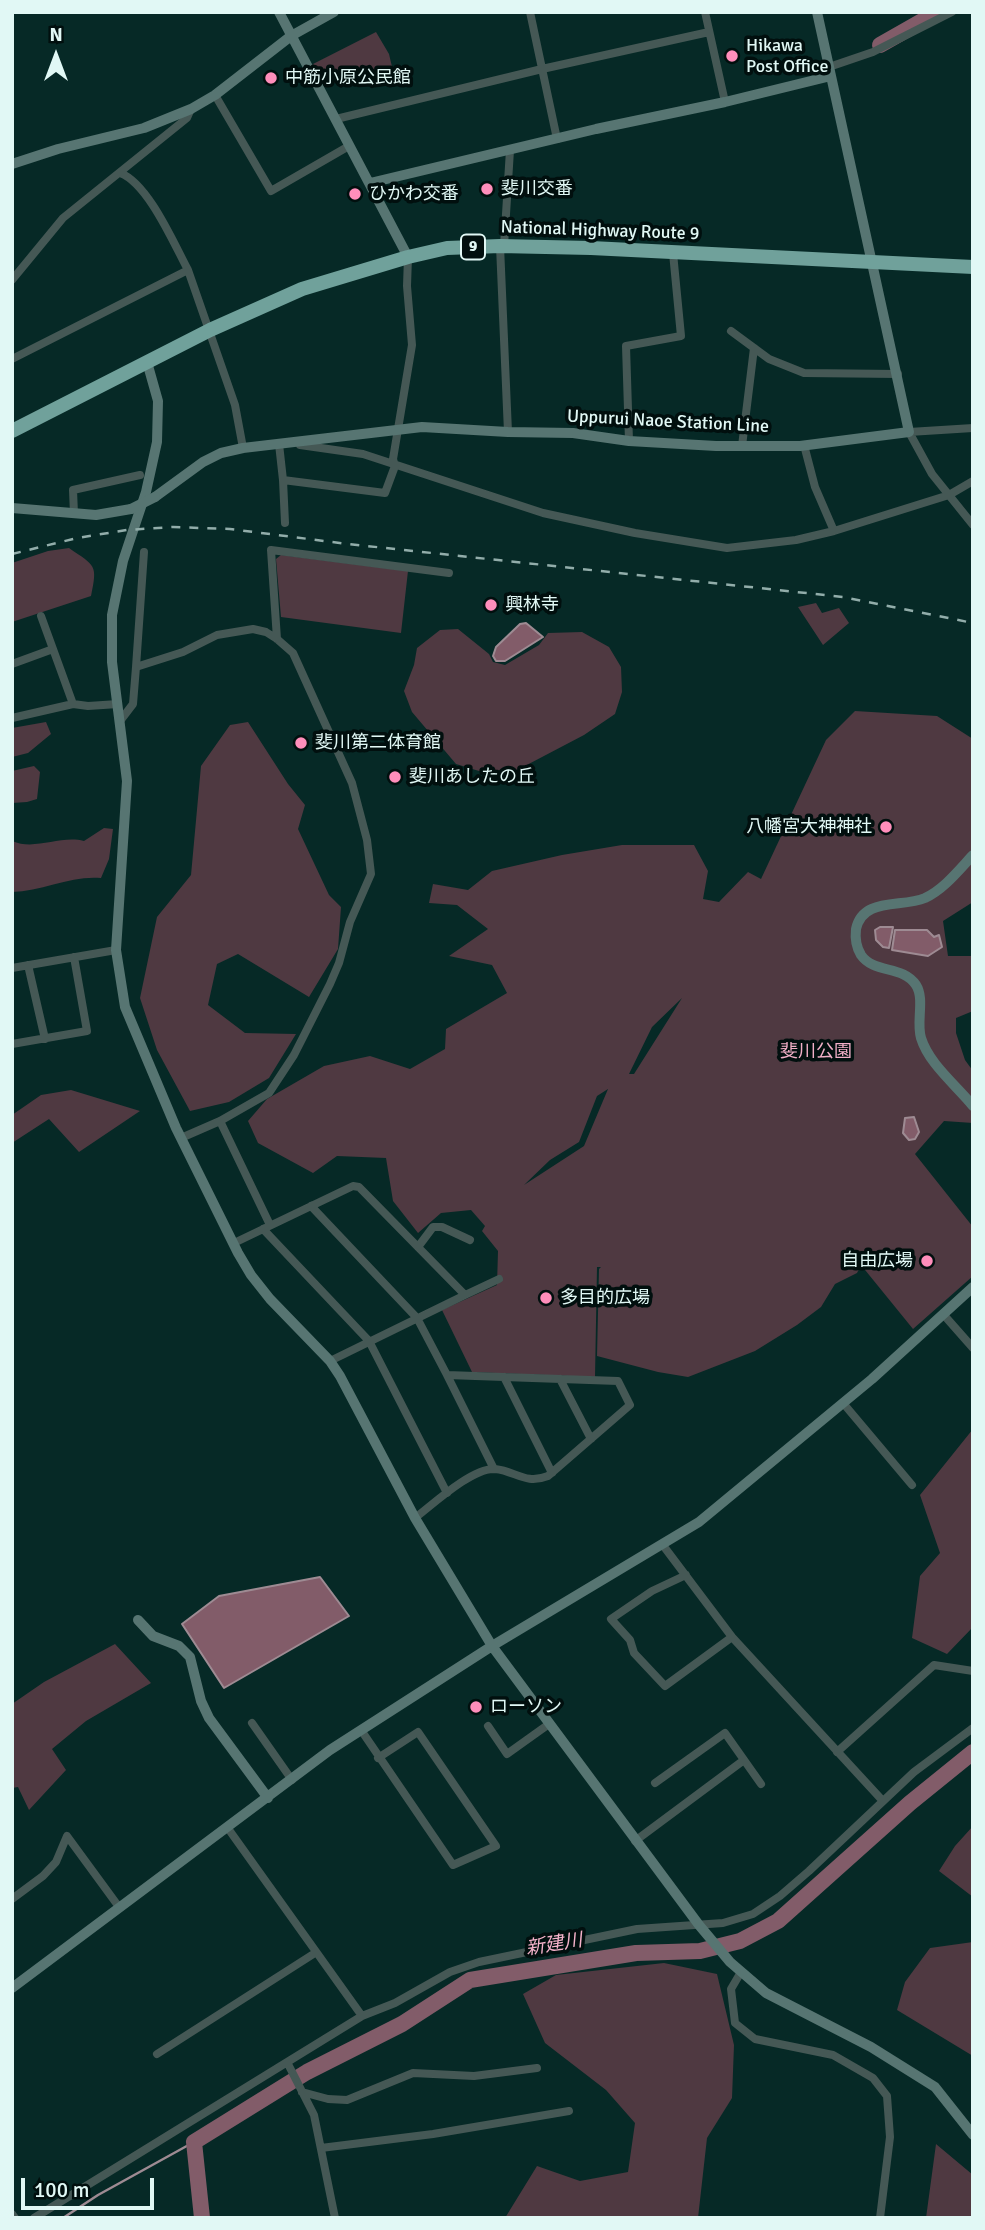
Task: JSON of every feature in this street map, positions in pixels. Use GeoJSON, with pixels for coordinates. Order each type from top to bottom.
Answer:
{"type":"FeatureCollection","features":[{"type":"Feature","properties":{"kind":"highway","name":"National Highway Route 9"},"geometry":{"type":"LineString","coordinates":[[12,431],[210,330],[302,289],[447,248],[502,246],[973,267]]}},
{"type":"Feature","properties":{"kind":"street"},"geometry":{"type":"LineString","coordinates":[[279,12],[408,257],[407,286],[412,345],[393,459],[395,466],[385,493],[283,480]]}},
{"type":"Feature","properties":{"kind":"street"},"geometry":{"type":"LineString","coordinates":[[12,164],[58,149],[144,128],[191,110],[215,95],[291,36],[334,12]]}},
{"type":"Feature","properties":{"kind":"street"},"geometry":{"type":"LineString","coordinates":[[530,12],[557,139]]}},
{"type":"Feature","properties":{"kind":"street"},"geometry":{"type":"LineString","coordinates":[[705,12],[725,102]]}},
{"type":"Feature","properties":{"kind":"street"},"geometry":{"type":"LineString","coordinates":[[817,12],[909,432],[932,474],[973,525]]}},
{"type":"Feature","properties":{"kind":"street"},"geometry":{"type":"LineString","coordinates":[[370,183],[725,102],[830,71],[952,12]]}},
{"type":"Feature","properties":{"kind":"street"},"geometry":{"type":"LineString","coordinates":[[335,119],[709,32]]}},
{"type":"Feature","properties":{"kind":"street"},"geometry":{"type":"LineString","coordinates":[[215,95],[271,191],[349,146]]}},
{"type":"Feature","properties":{"kind":"street"},"geometry":{"type":"LineString","coordinates":[[12,280],[54,227],[187,118],[191,110]]}},
{"type":"Feature","properties":{"kind":"street"},"geometry":{"type":"LineString","coordinates":[[508,432],[502,246],[510,150]]}},
{"type":"Feature","properties":{"kind":"street"},"geometry":{"type":"LineString","coordinates":[[120,173],[144,191],[188,270],[235,405],[243,448]]}},
{"type":"Feature","properties":{"kind":"street"},"geometry":{"type":"LineString","coordinates":[[629,441],[625,346],[681,336],[673,253]]}},
{"type":"Feature","properties":{"kind":"street"},"geometry":{"type":"LineString","coordinates":[[12,359],[188,270]]}},
{"type":"Feature","properties":{"kind":"street"},"geometry":{"type":"LineString","coordinates":[[731,331],[768,359],[804,373],[898,374]]}},
{"type":"Feature","properties":{"kind":"street"},"geometry":{"type":"LineString","coordinates":[[742,446],[754,348]]}},
{"type":"Feature","properties":{"kind":"street"},"geometry":{"type":"LineString","coordinates":[[147,362],[158,401],[157,442],[146,492],[123,561],[112,615],[112,662],[127,781],[116,950],[125,1007],[181,1138],[251,1275],[330,1361],[358,1408],[415,1518],[492,1646],[699,1925],[730,1962],[766,1993],[871,2047],[935,2087],[973,2136]]}},
{"type":"Feature","properties":{"kind":"street","name":"Uppurui Naoe Station Line"},"geometry":{"type":"LineString","coordinates":[[12,508],[96,515],[131,509],[155,497],[203,462],[221,453],[243,448],[422,427],[573,433],[629,441],[742,446],[804,445],[909,432]]}},
{"type":"Feature","properties":{"kind":"street"},"geometry":{"type":"LineString","coordinates":[[909,432],[973,428]]}},
{"type":"Feature","properties":{"kind":"street"},"geometry":{"type":"LineString","coordinates":[[285,523],[284,444],[363,454],[543,513],[635,533],[727,548],[796,540],[834,531],[949,495],[973,481]]}},
{"type":"Feature","properties":{"kind":"street"},"geometry":{"type":"LineString","coordinates":[[804,445],[815,487],[834,531]]}},
{"type":"Feature","properties":{"kind":"street"},"geometry":{"type":"LineString","coordinates":[[74,514],[73,490],[140,475]]}},
{"type":"Feature","properties":{"kind":"street"},"geometry":{"type":"LineString","coordinates":[[277,639],[271,550],[449,573]]}},
{"type":"Feature","properties":{"kind":"street"},"geometry":{"type":"LineString","coordinates":[[120,721],[133,704],[144,552]]}},
{"type":"Feature","properties":{"kind":"street"},"geometry":{"type":"LineString","coordinates":[[41,616],[73,704]]}},
{"type":"Feature","properties":{"kind":"street"},"geometry":{"type":"LineString","coordinates":[[135,667],[183,652],[217,635],[253,629],[266,632],[293,653],[352,783],[367,840],[371,874],[350,922],[330,985],[294,1055],[269,1093],[220,1121],[181,1138]]}},
{"type":"Feature","properties":{"kind":"street"},"geometry":{"type":"LineString","coordinates":[[12,664],[53,649]]}},
{"type":"Feature","properties":{"kind":"street"},"geometry":{"type":"LineString","coordinates":[[12,718],[73,704],[118,704]]}},
{"type":"Feature","properties":{"kind":"street"},"geometry":{"type":"LineString","coordinates":[[973,855],[949,881],[922,899],[869,909],[861,918],[856,934],[859,951],[866,961],[903,973],[915,983],[919,990],[919,1029],[925,1046],[973,1106]]}},
{"type":"Feature","properties":{"kind":"street"},"geometry":{"type":"LineString","coordinates":[[12,968],[116,950]]}},
{"type":"Feature","properties":{"kind":"street"},"geometry":{"type":"LineString","coordinates":[[12,1044],[87,1031],[74,957]]}},
{"type":"Feature","properties":{"kind":"street"},"geometry":{"type":"LineString","coordinates":[[28,965],[45,1039]]}},
{"type":"Feature","properties":{"kind":"street"},"geometry":{"type":"LineString","coordinates":[[220,1121],[266,1227],[369,1341],[447,1493]]}},
{"type":"Feature","properties":{"kind":"street"},"geometry":{"type":"LineString","coordinates":[[234,1243],[359,1186],[465,1295]]}},
{"type":"Feature","properties":{"kind":"street"},"geometry":{"type":"LineString","coordinates":[[311,1206],[417,1318],[494,1469]]}},
{"type":"Feature","properties":{"kind":"street"},"geometry":{"type":"LineString","coordinates":[[418,1247],[433,1227],[442,1227],[470,1240]]}},
{"type":"Feature","properties":{"kind":"street"},"geometry":{"type":"LineString","coordinates":[[330,1361],[499,1279]]}},
{"type":"Feature","properties":{"kind":"street"},"geometry":{"type":"LineString","coordinates":[[12,1988],[330,1749],[492,1646],[698,1522],[843,1403],[973,1287]]}},
{"type":"Feature","properties":{"kind":"street"},"geometry":{"type":"LineString","coordinates":[[943,1314],[973,1348]]}},
{"type":"Feature","properties":{"kind":"street"},"geometry":{"type":"LineString","coordinates":[[415,1518],[471,1476],[494,1469],[526,1480],[539,1480],[552,1473],[630,1405],[618,1381],[447,1376]]}},
{"type":"Feature","properties":{"kind":"street"},"geometry":{"type":"LineString","coordinates":[[504,1377],[552,1473]]}},
{"type":"Feature","properties":{"kind":"street"},"geometry":{"type":"LineString","coordinates":[[560,1379],[591,1439]]}},
{"type":"Feature","properties":{"kind":"street"},"geometry":{"type":"LineString","coordinates":[[843,1403],[912,1485]]}},
{"type":"Feature","properties":{"kind":"street"},"geometry":{"type":"LineString","coordinates":[[662,1544],[733,1637],[882,1800]]}},
{"type":"Feature","properties":{"kind":"street"},"geometry":{"type":"LineString","coordinates":[[686,1575],[652,1591],[611,1619],[630,1640],[634,1653],[665,1686],[733,1637]]}},
{"type":"Feature","properties":{"kind":"street"},"geometry":{"type":"LineString","coordinates":[[138,1620],[153,1636],[179,1646],[190,1657],[201,1701],[209,1718],[268,1798]]}},
{"type":"Feature","properties":{"kind":"street"},"geometry":{"type":"LineString","coordinates":[[837,1752],[934,1665],[973,1671]]}},
{"type":"Feature","properties":{"kind":"street"},"geometry":{"type":"LineString","coordinates":[[252,1723],[292,1780]]}},
{"type":"Feature","properties":{"kind":"street"},"geometry":{"type":"LineString","coordinates":[[488,1726],[507,1754],[549,1724]]}},
{"type":"Feature","properties":{"kind":"street"},"geometry":{"type":"LineString","coordinates":[[34,2218],[362,2016],[395,2003],[450,1972],[479,1962],[637,1928],[723,1923],[753,1914],[780,1896],[809,1871],[914,1772],[973,1728]]}},
{"type":"Feature","properties":{"kind":"street"},"geometry":{"type":"LineString","coordinates":[[361,1730],[378,1758],[453,1866],[496,1846],[418,1732],[378,1758]]}},
{"type":"Feature","properties":{"kind":"street"},"geometry":{"type":"LineString","coordinates":[[655,1783],[724,1733],[761,1784]]}},
{"type":"Feature","properties":{"kind":"street"},"geometry":{"type":"LineString","coordinates":[[635,1841],[744,1760]]}},
{"type":"Feature","properties":{"kind":"street"},"geometry":{"type":"LineString","coordinates":[[228,1827],[362,2016]]}},
{"type":"Feature","properties":{"kind":"street"},"geometry":{"type":"LineString","coordinates":[[12,1899],[43,1876],[56,1862],[67,1836],[119,1907]]}},
{"type":"Feature","properties":{"kind":"street"},"geometry":{"type":"LineString","coordinates":[[157,2054],[316,1953]]}},
{"type":"Feature","properties":{"kind":"street"},"geometry":{"type":"LineString","coordinates":[[741,1972],[731,1989],[735,2023],[755,2039],[833,2055],[873,2078],[887,2096],[890,2137],[880,2218]]}},
{"type":"Feature","properties":{"kind":"street"},"geometry":{"type":"LineString","coordinates":[[286,2062],[314,2115],[335,2218]]}},
{"type":"Feature","properties":{"kind":"street"},"geometry":{"type":"LineString","coordinates":[[302,2092],[328,2099],[347,2100],[413,2073],[474,2076],[537,2068]]}},
{"type":"Feature","properties":{"kind":"street"},"geometry":{"type":"LineString","coordinates":[[321,2148],[433,2134],[569,2111]]}},
{"type":"Feature","properties":{"kind":"green space"},"geometry":{"type":"Polygon","coordinates":[[[376,32],[389,54],[393,71],[324,85],[313,64],[376,32]]]}},
{"type":"Feature","properties":{"kind":"green space"},"geometry":{"type":"Polygon","coordinates":[[[69,548],[89,563],[94,571],[91,596],[12,622],[12,563],[48,551],[69,548]]]}},
{"type":"Feature","properties":{"kind":"green space"},"geometry":{"type":"Polygon","coordinates":[[[281,555],[408,571],[401,633],[281,617],[276,559],[281,555]]]}},
{"type":"Feature","properties":{"kind":"green space"},"geometry":{"type":"Polygon","coordinates":[[[816,603],[822,613],[839,608],[849,623],[823,645],[798,607],[816,603]]]}},
{"type":"Feature","properties":{"kind":"green space"},"geometry":{"type":"Polygon","coordinates":[[[458,629],[489,654],[493,662],[505,665],[539,645],[548,633],[582,632],[609,647],[621,667],[622,692],[615,714],[584,735],[502,778],[456,764],[412,712],[404,691],[417,648],[440,630],[458,629]]]}},
{"type":"Feature","properties":{"kind":"green space","name":"斐川公園"},"geometry":{"type":"Polygon","coordinates":[[[855,711],[937,716],[973,739],[973,902],[943,921],[948,956],[973,956],[973,1011],[956,1018],[956,1033],[965,1060],[973,1071],[973,1123],[944,1121],[915,1154],[973,1227],[973,1276],[913,1329],[861,1265],[857,1273],[835,1284],[821,1307],[797,1325],[755,1351],[688,1377],[597,1356],[601,1267],[597,1267],[595,1377],[472,1372],[442,1310],[497,1285],[498,1251],[482,1231],[485,1226],[471,1210],[441,1213],[418,1233],[393,1201],[386,1158],[337,1156],[313,1173],[258,1143],[248,1121],[267,1099],[324,1066],[370,1056],[410,1069],[445,1049],[446,1029],[507,993],[492,965],[449,956],[488,929],[457,905],[429,903],[433,884],[468,890],[492,871],[562,855],[622,845],[694,845],[708,871],[703,899],[719,902],[748,872],[761,879],[826,740],[855,711]],[[682,998],[652,1027],[629,1074],[634,1074],[682,998]],[[608,1089],[597,1096],[579,1142],[550,1160],[524,1185],[584,1146],[608,1089]]]}},
{"type":"Feature","properties":{"kind":"green space"},"geometry":{"type":"Polygon","coordinates":[[[46,722],[51,734],[28,753],[12,757],[12,728],[46,722]]]}},
{"type":"Feature","properties":{"kind":"green space"},"geometry":{"type":"Polygon","coordinates":[[[248,722],[288,784],[305,805],[298,829],[329,895],[341,907],[338,949],[309,997],[238,954],[217,964],[208,1005],[245,1033],[296,1034],[269,1078],[229,1102],[190,1111],[157,1050],[140,998],[157,917],[191,875],[201,766],[230,725],[248,722]]]}},
{"type":"Feature","properties":{"kind":"green space"},"geometry":{"type":"Polygon","coordinates":[[[34,766],[40,772],[37,799],[12,803],[12,771],[34,766]]]}},
{"type":"Feature","properties":{"kind":"green space"},"geometry":{"type":"Polygon","coordinates":[[[104,828],[113,829],[109,859],[101,878],[79,879],[12,892],[12,841],[39,844],[66,840],[84,841],[104,828]]]}},
{"type":"Feature","properties":{"kind":"green space"},"geometry":{"type":"Polygon","coordinates":[[[71,1090],[140,1111],[79,1152],[49,1119],[12,1143],[12,1115],[41,1095],[71,1090]]]}},
{"type":"Feature","properties":{"kind":"green space"},"geometry":{"type":"Polygon","coordinates":[[[973,1429],[973,1627],[947,1654],[912,1638],[920,1576],[940,1553],[920,1495],[973,1429]]]}},
{"type":"Feature","properties":{"kind":"green space"},"geometry":{"type":"Polygon","coordinates":[[[115,1644],[151,1683],[86,1721],[52,1749],[66,1770],[29,1810],[18,1787],[12,1788],[12,1704],[44,1682],[115,1644]]]}},
{"type":"Feature","properties":{"kind":"green space"},"geometry":{"type":"Polygon","coordinates":[[[973,1826],[973,1897],[939,1871],[955,1846],[973,1826]]]}},
{"type":"Feature","properties":{"kind":"green space"},"geometry":{"type":"Polygon","coordinates":[[[973,1942],[973,2056],[897,2010],[905,1982],[930,1948],[973,1942]]]}},
{"type":"Feature","properties":{"kind":"green space"},"geometry":{"type":"Polygon","coordinates":[[[664,1963],[717,1974],[734,2045],[732,2098],[707,2138],[698,2218],[505,2218],[537,2166],[580,2181],[628,2172],[635,2123],[606,2090],[545,2043],[523,1994],[556,1975],[664,1963]]]}},
{"type":"Feature","properties":{"kind":"green space"},"geometry":{"type":"Polygon","coordinates":[[[936,2144],[973,2175],[973,2218],[926,2218],[936,2144]]]}},
{"type":"Feature","properties":{"kind":"shaded area"},"geometry":{"type":"Polygon","coordinates":[[[526,623],[543,637],[505,661],[496,661],[493,656],[496,647],[520,624],[526,623]]]}},
{"type":"Feature","properties":{"kind":"shaded area"},"geometry":{"type":"Polygon","coordinates":[[[880,927],[893,927],[889,948],[883,947],[876,940],[875,930],[880,927]]]}},
{"type":"Feature","properties":{"kind":"shaded area"},"geometry":{"type":"Polygon","coordinates":[[[895,930],[927,930],[934,937],[939,935],[942,947],[928,956],[892,950],[895,930]]]}},
{"type":"Feature","properties":{"kind":"shaded area"},"geometry":{"type":"Polygon","coordinates":[[[914,1117],[919,1132],[915,1139],[909,1140],[903,1133],[905,1118],[914,1117]]]}},
{"type":"Feature","properties":{"kind":"shaded area"},"geometry":{"type":"Polygon","coordinates":[[[320,1577],[349,1616],[224,1688],[182,1624],[219,1596],[320,1577]]]}},
{"type":"Feature","properties":{"kind":"waterway"},"geometry":{"type":"LineString","coordinates":[[880,45],[938,12]]}},
{"type":"Feature","properties":{"kind":"waterway","name":"新建川"},"geometry":{"type":"LineString","coordinates":[[202,2218],[194,2142],[307,2072],[402,2024],[470,1980],[636,1953],[700,1951],[740,1941],[778,1921],[910,1803],[973,1752]]}},
{"type":"Feature","properties":{"kind":"waterway"},"geometry":{"type":"LineString","coordinates":[[63,2218],[98,2195],[194,2142]]}},
{"type":"Feature","properties":{"kind":"railway"},"geometry":{"type":"LineString","coordinates":[[12,554],[77,538],[127,530],[173,527],[230,529],[843,597],[973,623]]}},
{"type":"Feature","properties":{"kind":"place","name":"Hikawa Post Office"},"geometry":{"type":"Point","coordinates":[732,56]}},
{"type":"Feature","properties":{"kind":"place","name":"中筋小原公民館"},"geometry":{"type":"Point","coordinates":[271,78]}},
{"type":"Feature","properties":{"kind":"place","name":"斐川交番"},"geometry":{"type":"Point","coordinates":[487,189]}},
{"type":"Feature","properties":{"kind":"place","name":"ひかわ交番"},"geometry":{"type":"Point","coordinates":[355,194]}},
{"type":"Feature","properties":{"kind":"place","name":"興林寺"},"geometry":{"type":"Point","coordinates":[491,605]}},
{"type":"Feature","properties":{"kind":"place","name":"斐川第二体育館"},"geometry":{"type":"Point","coordinates":[301,743]}},
{"type":"Feature","properties":{"kind":"place","name":"斐川あしたの丘"},"geometry":{"type":"Point","coordinates":[395,777]}},
{"type":"Feature","properties":{"kind":"place","name":"八幡宮大神神社"},"geometry":{"type":"Point","coordinates":[886,827]}},
{"type":"Feature","properties":{"kind":"place","name":"自由広場"},"geometry":{"type":"Point","coordinates":[927,1261]}},
{"type":"Feature","properties":{"kind":"place","name":"多目的広場"},"geometry":{"type":"Point","coordinates":[546,1298]}},
{"type":"Feature","properties":{"kind":"place","name":"ローソン"},"geometry":{"type":"Point","coordinates":[476,1707]}}]}
